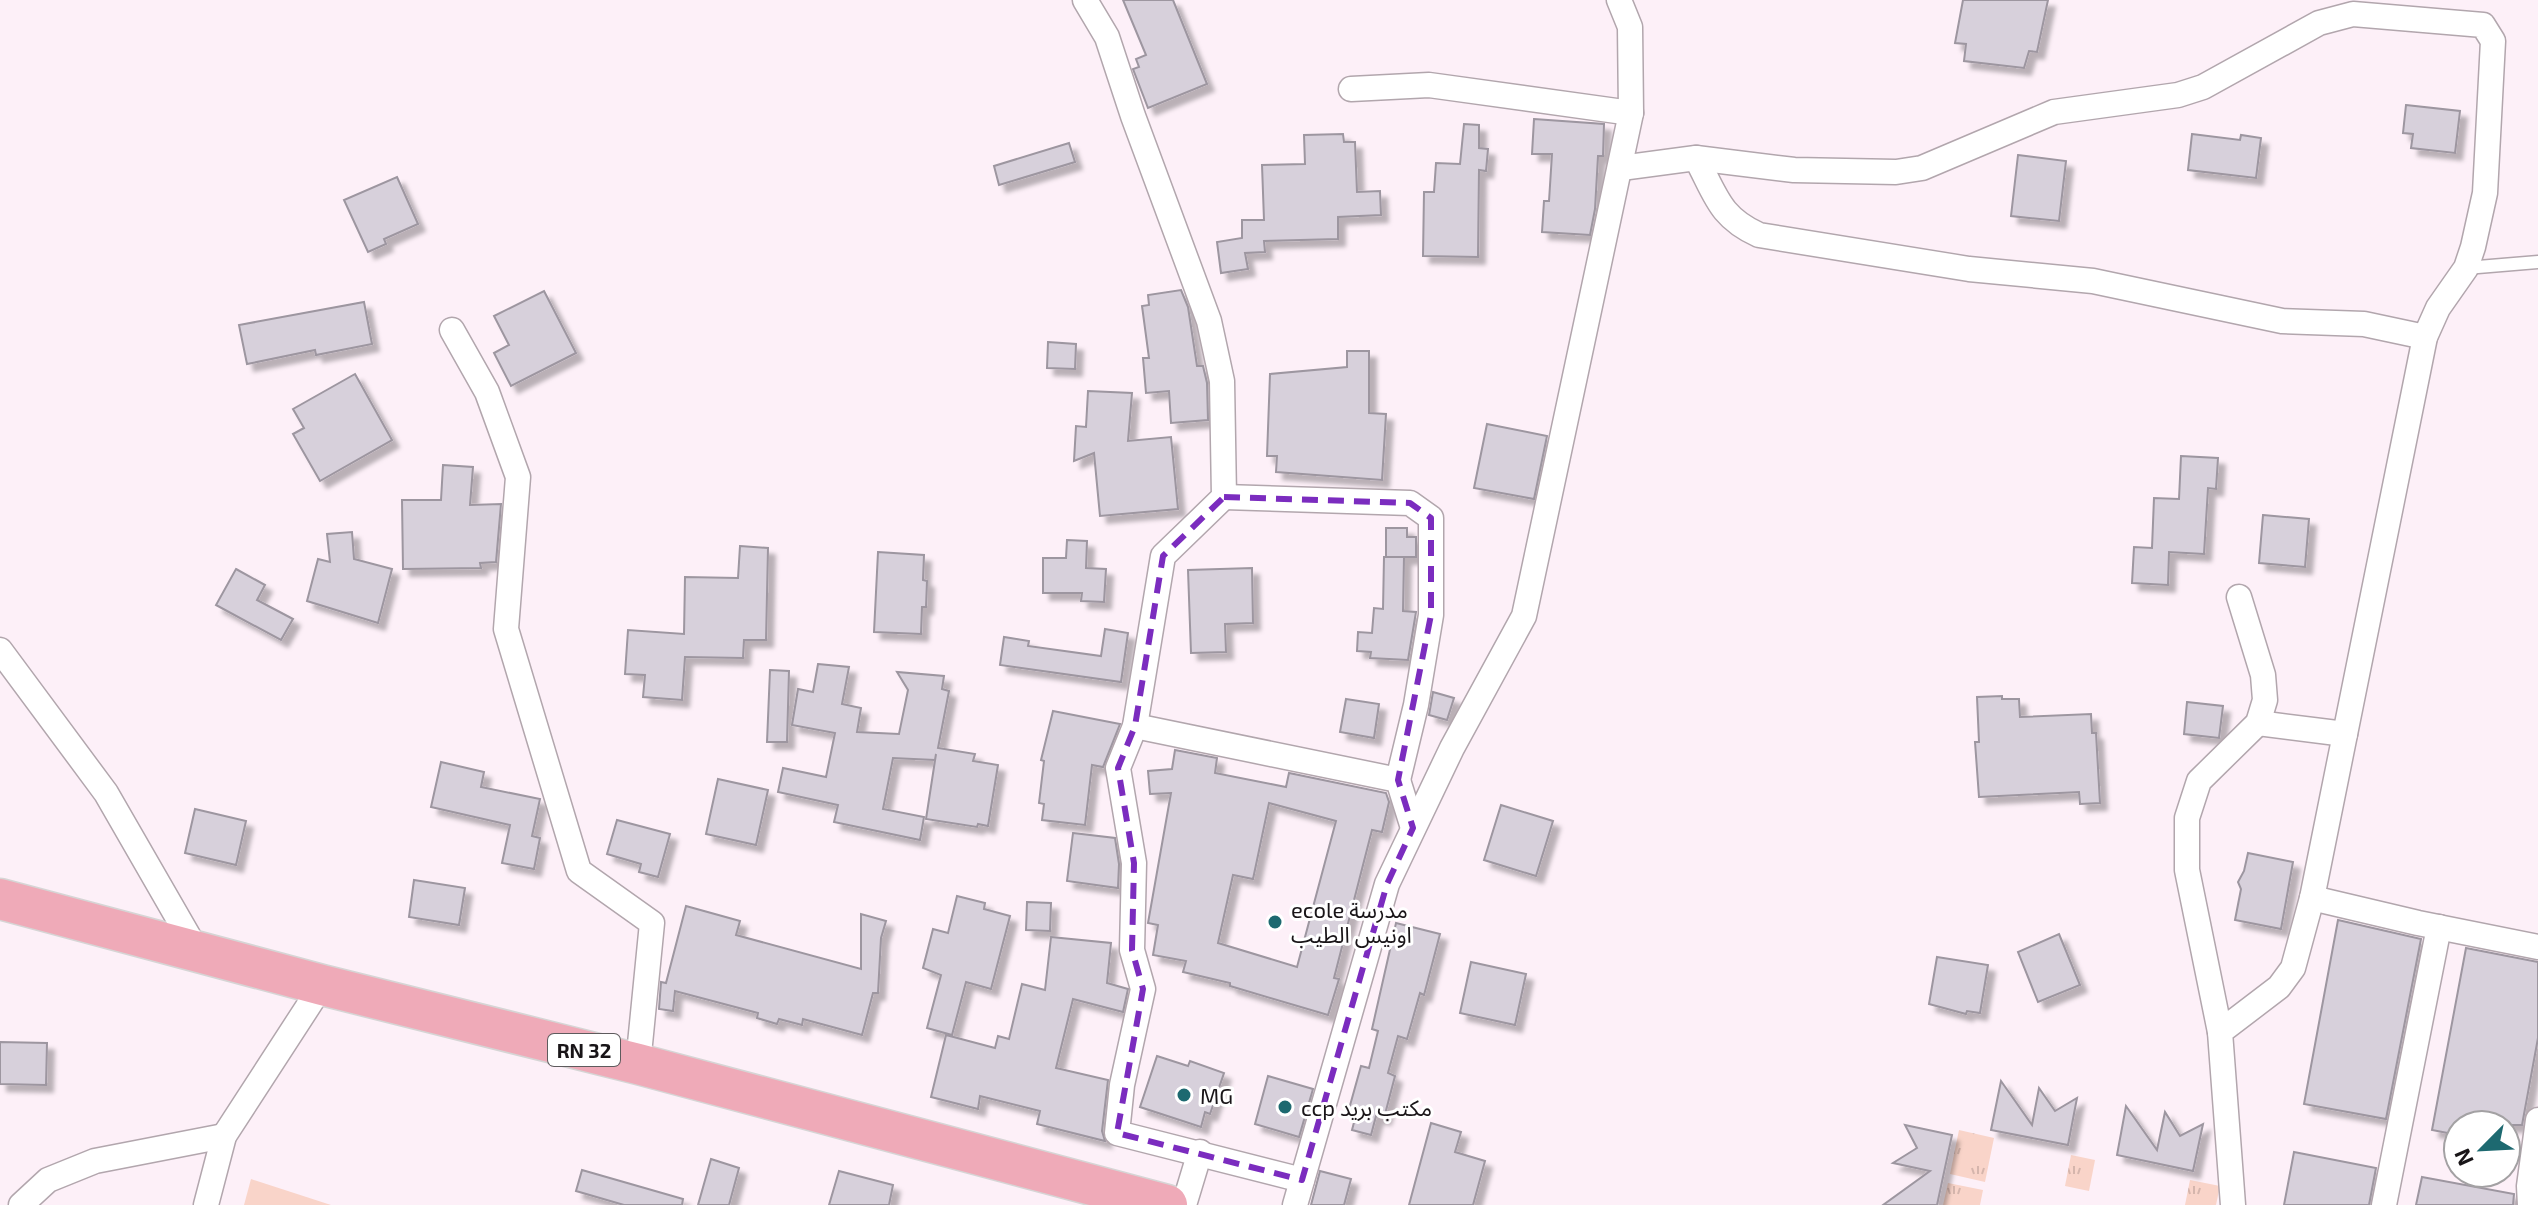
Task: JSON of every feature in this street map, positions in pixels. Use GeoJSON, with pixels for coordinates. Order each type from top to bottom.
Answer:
{"type":"FeatureCollection","features":[{"type":"Feature","properties":{"kind":"main road","name":"RN 32"},"geometry":{"type":"LineString","coordinates":[[0,899],[1167,1205]]}},
{"type":"Feature","properties":{"kind":"street"},"geometry":{"type":"LineString","coordinates":[[1085,0],[1107,37],[1209,321],[1222,381],[1224,497]]}},
{"type":"Feature","properties":{"kind":"street"},"geometry":{"type":"LineString","coordinates":[[1295,1205],[1387,884],[1452,748],[1524,616],[1631,113],[1630,27],[1619,0]]}},
{"type":"Feature","properties":{"kind":"street"},"geometry":{"type":"LineString","coordinates":[[1621,168],[1696,158],[1794,170],[1896,172],[1922,168],[2054,112],[2178,95],[2203,87],[2319,23],[2353,14],[2483,25],[2493,41],[2485,193],[2466,268],[2438,308],[2425,337],[2312,898],[2293,968],[2279,987],[2220,1032]]}},
{"type":"Feature","properties":{"kind":"street"},"geometry":{"type":"LineString","coordinates":[[1351,89],[1429,85],[1631,113]]}},
{"type":"Feature","properties":{"kind":"street"},"geometry":{"type":"LineString","coordinates":[[1696,158],[1724,213],[1738,225],[1759,235],[1969,269],[2093,281],[2282,321],[2364,324],[2425,337]]}},
{"type":"Feature","properties":{"kind":"street"},"geometry":{"type":"LineString","coordinates":[[452,330],[487,392],[518,477],[506,629],[579,871],[652,923],[638,1064]]}},
{"type":"Feature","properties":{"kind":"street"},"geometry":{"type":"LineString","coordinates":[[1302,1180],[1117,1133],[1122,1085],[1143,989],[1132,950],[1134,863],[1118,768],[1135,726],[1163,556],[1224,497],[1410,503],[1431,518],[1431,615],[1416,705],[1398,780],[1413,828]]}},
{"type":"Feature","properties":{"kind":"street"},"geometry":{"type":"LineString","coordinates":[[2233,1205],[2220,1032],[2187,870],[2187,818],[2199,781],[2258,723],[2265,700],[2263,675],[2239,597]]}},
{"type":"Feature","properties":{"kind":"street"},"geometry":{"type":"LineString","coordinates":[[0,650],[106,793],[197,951]]}},
{"type":"Feature","properties":{"kind":"street"},"geometry":{"type":"LineString","coordinates":[[2258,723],[2345,734]]}},
{"type":"Feature","properties":{"kind":"street"},"geometry":{"type":"LineString","coordinates":[[1135,726],[1398,780]]}},
{"type":"Feature","properties":{"kind":"street"},"geometry":{"type":"LineString","coordinates":[[2312,898],[2538,947]]}},
{"type":"Feature","properties":{"kind":"street"},"geometry":{"type":"LineString","coordinates":[[2384,1205],[2439,927]]}},
{"type":"Feature","properties":{"kind":"street"},"geometry":{"type":"LineString","coordinates":[[206,1205],[224,1136],[322,985]]}},
{"type":"Feature","properties":{"kind":"street"},"geometry":{"type":"LineString","coordinates":[[2530,1205],[2529,1186],[2538,1120]]}},
{"type":"Feature","properties":{"kind":"street"},"geometry":{"type":"LineString","coordinates":[[21,1205],[48,1180],[95,1161],[224,1136]]}},
{"type":"Feature","properties":{"kind":"street"},"geometry":{"type":"LineString","coordinates":[[1184,1205],[1200,1152]]}},
{"type":"Feature","properties":{"kind":"lane"},"geometry":{"type":"LineString","coordinates":[[2466,268],[2538,262]]}},
{"type":"Feature","properties":{"kind":"highlighted area"},"geometry":{"type":"Polygon","coordinates":[[[1224,497],[1410,503],[1431,518],[1431,615],[1398,780],[1413,828],[1387,884],[1302,1180],[1117,1133],[1143,989],[1132,950],[1134,863],[1118,768],[1135,726],[1163,556],[1224,497]]]}},
{"type":"Feature","properties":{"kind":"green space"},"geometry":{"type":"Polygon","coordinates":[[[1959,1130],[1994,1138],[1985,1182],[1950,1174],[1959,1130]]]}},
{"type":"Feature","properties":{"kind":"green space"},"geometry":{"type":"Polygon","coordinates":[[[2071,1155],[2095,1160],[2089,1191],[2065,1186],[2071,1155]]]}},
{"type":"Feature","properties":{"kind":"green space"},"geometry":{"type":"Polygon","coordinates":[[[251,1179],[331,1205],[244,1205],[251,1179]]]}},
{"type":"Feature","properties":{"kind":"green space"},"geometry":{"type":"Polygon","coordinates":[[[2190,1180],[2220,1186],[2216,1205],[2185,1205],[2190,1180]]]}},
{"type":"Feature","properties":{"kind":"green space"},"geometry":{"type":"Polygon","coordinates":[[[1948,1183],[1983,1190],[1980,1205],[1943,1205],[1948,1183]]]}},
{"type":"Feature","properties":{"kind":"building"},"geometry":{"type":"Polygon","coordinates":[[[1123,0],[1173,0],[1207,84],[1148,108],[1133,69],[1139,67],[1136,59],[1146,55],[1123,0]]]}},
{"type":"Feature","properties":{"kind":"building"},"geometry":{"type":"Polygon","coordinates":[[[1963,0],[2048,0],[2037,52],[2029,51],[2024,68],[1964,61],[1966,44],[1955,43],[1963,0]]]}},
{"type":"Feature","properties":{"kind":"building"},"geometry":{"type":"Polygon","coordinates":[[[2406,105],[2460,111],[2455,153],[2411,148],[2413,134],[2403,133],[2406,105]]]}},
{"type":"Feature","properties":{"kind":"building"},"geometry":{"type":"Polygon","coordinates":[[[1534,119],[1604,124],[1603,156],[1598,156],[1590,235],[1542,232],[1544,201],[1549,201],[1552,154],[1532,154],[1534,119]]]}},
{"type":"Feature","properties":{"kind":"building"},"geometry":{"type":"Polygon","coordinates":[[[1464,124],[1479,125],[1479,148],[1488,149],[1486,171],[1479,170],[1478,257],[1423,256],[1424,192],[1434,192],[1436,163],[1460,164],[1464,124]]]}},
{"type":"Feature","properties":{"kind":"building"},"geometry":{"type":"Polygon","coordinates":[[[1343,134],[1344,142],[1355,142],[1357,192],[1380,191],[1381,215],[1338,217],[1338,239],[1264,241],[1265,252],[1245,253],[1248,269],[1221,273],[1217,242],[1242,238],[1242,220],[1264,220],[1262,165],[1305,164],[1304,135],[1343,134]]]}},
{"type":"Feature","properties":{"kind":"building"},"geometry":{"type":"Polygon","coordinates":[[[2192,134],[2240,140],[2241,135],[2261,138],[2256,178],[2188,170],[2192,134]]]}},
{"type":"Feature","properties":{"kind":"building"},"geometry":{"type":"Polygon","coordinates":[[[1069,143],[1075,162],[999,185],[994,166],[1069,143]]]}},
{"type":"Feature","properties":{"kind":"building"},"geometry":{"type":"Polygon","coordinates":[[[2018,155],[2066,161],[2059,221],[2011,216],[2018,155]]]}},
{"type":"Feature","properties":{"kind":"building"},"geometry":{"type":"Polygon","coordinates":[[[397,177],[418,224],[384,239],[386,244],[368,252],[344,200],[397,177]]]}},
{"type":"Feature","properties":{"kind":"building"},"geometry":{"type":"Polygon","coordinates":[[[1181,290],[1188,307],[1197,366],[1203,366],[1207,383],[1208,420],[1171,423],[1169,391],[1146,393],[1143,358],[1149,358],[1142,306],[1149,305],[1148,295],[1181,290]]]}},
{"type":"Feature","properties":{"kind":"building"},"geometry":{"type":"Polygon","coordinates":[[[544,291],[576,353],[511,386],[494,353],[509,345],[494,316],[544,291]]]}},
{"type":"Feature","properties":{"kind":"building"},"geometry":{"type":"Polygon","coordinates":[[[364,302],[372,344],[316,355],[315,350],[247,364],[239,325],[364,302]]]}},
{"type":"Feature","properties":{"kind":"building"},"geometry":{"type":"Polygon","coordinates":[[[1048,342],[1076,344],[1075,369],[1047,368],[1048,342]]]}},
{"type":"Feature","properties":{"kind":"building"},"geometry":{"type":"Polygon","coordinates":[[[1347,351],[1369,351],[1369,413],[1386,414],[1382,480],[1276,472],[1277,456],[1267,456],[1270,374],[1347,367],[1347,351]]]}},
{"type":"Feature","properties":{"kind":"building"},"geometry":{"type":"Polygon","coordinates":[[[355,374],[392,440],[320,481],[293,434],[304,428],[293,409],[355,374]]]}},
{"type":"Feature","properties":{"kind":"building"},"geometry":{"type":"Polygon","coordinates":[[[1088,391],[1132,393],[1128,441],[1171,437],[1178,509],[1100,516],[1094,453],[1074,461],[1076,426],[1086,427],[1088,391]]]}},
{"type":"Feature","properties":{"kind":"building"},"geometry":{"type":"Polygon","coordinates":[[[1487,424],[1547,436],[1534,499],[1474,488],[1487,424]]]}},
{"type":"Feature","properties":{"kind":"building"},"geometry":{"type":"Polygon","coordinates":[[[2181,456],[2218,458],[2216,489],[2208,488],[2204,554],[2169,552],[2168,585],[2132,583],[2134,547],[2152,548],[2154,498],[2179,499],[2181,456]]]}},
{"type":"Feature","properties":{"kind":"building"},"geometry":{"type":"Polygon","coordinates":[[[443,465],[473,467],[470,505],[501,504],[496,562],[480,563],[481,568],[403,569],[402,500],[441,500],[443,465]]]}},
{"type":"Feature","properties":{"kind":"building"},"geometry":{"type":"Polygon","coordinates":[[[2263,515],[2309,519],[2305,567],[2259,563],[2263,515]]]}},
{"type":"Feature","properties":{"kind":"building"},"geometry":{"type":"Polygon","coordinates":[[[1386,528],[1407,528],[1407,537],[1416,537],[1416,557],[1386,557],[1386,528]]]}},
{"type":"Feature","properties":{"kind":"building"},"geometry":{"type":"Polygon","coordinates":[[[352,532],[354,559],[392,569],[378,623],[307,601],[318,559],[330,562],[327,534],[352,532]]]}},
{"type":"Feature","properties":{"kind":"building"},"geometry":{"type":"Polygon","coordinates":[[[1067,540],[1087,541],[1086,568],[1106,569],[1104,602],[1081,601],[1082,593],[1043,593],[1043,558],[1066,558],[1067,540]]]}},
{"type":"Feature","properties":{"kind":"building"},"geometry":{"type":"Polygon","coordinates":[[[740,546],[768,548],[766,640],[744,640],[743,658],[685,657],[682,700],[643,697],[645,675],[625,674],[628,630],[684,634],[685,577],[738,578],[740,546]]]}},
{"type":"Feature","properties":{"kind":"building"},"geometry":{"type":"Polygon","coordinates":[[[878,552],[924,555],[923,580],[927,581],[921,634],[874,632],[878,552]]]}},
{"type":"Feature","properties":{"kind":"building"},"geometry":{"type":"Polygon","coordinates":[[[1384,557],[1404,557],[1403,611],[1416,612],[1408,660],[1370,658],[1371,652],[1357,651],[1358,632],[1372,633],[1374,608],[1383,609],[1384,557]]]}},
{"type":"Feature","properties":{"kind":"building"},"geometry":{"type":"Polygon","coordinates":[[[1252,568],[1253,623],[1225,624],[1226,652],[1191,653],[1188,570],[1252,568]]]}},
{"type":"Feature","properties":{"kind":"building"},"geometry":{"type":"Polygon","coordinates":[[[236,569],[265,585],[257,600],[293,619],[281,640],[216,605],[236,569]]]}},
{"type":"Feature","properties":{"kind":"building"},"geometry":{"type":"Polygon","coordinates":[[[1105,629],[1128,633],[1121,682],[1000,665],[1004,637],[1029,641],[1028,646],[1101,656],[1105,629]]]}},
{"type":"Feature","properties":{"kind":"building"},"geometry":{"type":"Polygon","coordinates":[[[818,664],[849,667],[842,704],[861,708],[857,732],[899,734],[908,690],[897,672],[944,676],[942,689],[949,691],[938,748],[975,754],[973,761],[998,765],[988,826],[926,819],[936,754],[935,760],[893,758],[883,809],[924,817],[920,840],[834,822],[838,805],[778,792],[783,768],[826,777],[835,733],[792,725],[798,689],[813,692],[818,664]]]}},
{"type":"Feature","properties":{"kind":"building"},"geometry":{"type":"Polygon","coordinates":[[[770,670],[789,671],[787,742],[767,742],[770,670]]]}},
{"type":"Feature","properties":{"kind":"building"},"geometry":{"type":"Polygon","coordinates":[[[1433,692],[1454,698],[1447,720],[1429,715],[1433,692]]]}},
{"type":"Feature","properties":{"kind":"building"},"geometry":{"type":"Polygon","coordinates":[[[2002,696],[2002,699],[2019,699],[2020,717],[2091,714],[2092,733],[2096,733],[2100,803],[2080,804],[2079,792],[1979,797],[1975,742],[1979,742],[1977,697],[2002,696]]]}},
{"type":"Feature","properties":{"kind":"building"},"geometry":{"type":"Polygon","coordinates":[[[1346,699],[1379,704],[1374,738],[1340,732],[1346,699]]]}},
{"type":"Feature","properties":{"kind":"building"},"geometry":{"type":"Polygon","coordinates":[[[2187,702],[2223,706],[2219,738],[2184,734],[2187,702]]]}},
{"type":"Feature","properties":{"kind":"building"},"geometry":{"type":"Polygon","coordinates":[[[1053,711],[1120,724],[1103,767],[1092,765],[1085,825],[1042,820],[1044,804],[1039,803],[1044,761],[1041,760],[1053,711]]]}},
{"type":"Feature","properties":{"kind":"building"},"geometry":{"type":"Polygon","coordinates":[[[1175,750],[1217,758],[1215,773],[1286,787],[1289,773],[1386,793],[1389,802],[1382,832],[1372,830],[1334,978],[1339,979],[1328,1015],[1230,986],[1230,983],[1183,972],[1186,961],[1153,955],[1158,925],[1148,923],[1171,793],[1150,794],[1148,771],[1172,769],[1175,750]],[[1269,803],[1253,879],[1233,875],[1218,943],[1297,967],[1336,821],[1269,803]]]}},
{"type":"Feature","properties":{"kind":"building"},"geometry":{"type":"Polygon","coordinates":[[[441,762],[484,772],[481,787],[540,799],[532,836],[540,838],[534,869],[502,863],[510,825],[431,807],[441,762]]]}},
{"type":"Feature","properties":{"kind":"building"},"geometry":{"type":"Polygon","coordinates":[[[718,779],[768,790],[756,845],[706,834],[718,779]]]}},
{"type":"Feature","properties":{"kind":"building"},"geometry":{"type":"Polygon","coordinates":[[[1501,805],[1553,821],[1536,876],[1484,860],[1501,805]]]}},
{"type":"Feature","properties":{"kind":"building"},"geometry":{"type":"Polygon","coordinates":[[[195,809],[246,821],[236,865],[185,853],[195,809]]]}},
{"type":"Feature","properties":{"kind":"building"},"geometry":{"type":"Polygon","coordinates":[[[617,820],[670,834],[658,877],[639,872],[641,864],[607,854],[617,820]]]}},
{"type":"Feature","properties":{"kind":"building"},"geometry":{"type":"Polygon","coordinates":[[[1073,833],[1115,838],[1119,864],[1118,888],[1067,881],[1073,833]]]}},
{"type":"Feature","properties":{"kind":"building"},"geometry":{"type":"Polygon","coordinates":[[[2248,853],[2293,862],[2281,929],[2235,920],[2241,889],[2238,882],[2248,853]]]}},
{"type":"Feature","properties":{"kind":"building"},"geometry":{"type":"Polygon","coordinates":[[[414,880],[465,888],[459,925],[409,917],[414,880]]]}},
{"type":"Feature","properties":{"kind":"building"},"geometry":{"type":"Polygon","coordinates":[[[957,896],[985,903],[984,909],[1010,916],[991,989],[966,982],[952,1035],[927,1028],[941,975],[923,968],[933,929],[948,933],[957,896]]]}},
{"type":"Feature","properties":{"kind":"building"},"geometry":{"type":"Polygon","coordinates":[[[1027,902],[1051,903],[1050,931],[1026,930],[1027,902]]]}},
{"type":"Feature","properties":{"kind":"building"},"geometry":{"type":"Polygon","coordinates":[[[686,906],[740,921],[736,935],[861,969],[861,914],[886,921],[881,938],[878,993],[873,993],[862,1035],[803,1019],[802,1025],[779,1019],[777,1024],[757,1018],[758,1013],[675,991],[673,1011],[659,1009],[661,982],[666,983],[686,906]]]}},
{"type":"Feature","properties":{"kind":"building"},"geometry":{"type":"Polygon","coordinates":[[[2338,920],[2421,939],[2386,1119],[2304,1104],[2338,920]]]}},
{"type":"Feature","properties":{"kind":"building"},"geometry":{"type":"Polygon","coordinates":[[[1396,923],[1440,934],[1424,995],[1420,993],[1407,1039],[1398,1036],[1388,1073],[1395,1076],[1384,1118],[1376,1116],[1371,1135],[1352,1130],[1357,1111],[1349,1109],[1361,1066],[1369,1068],[1378,1031],[1372,1029],[1396,923]]]}},
{"type":"Feature","properties":{"kind":"building"},"geometry":{"type":"Polygon","coordinates":[[[2059,934],[2080,985],[2038,1002],[2018,952],[2059,934]]]}},
{"type":"Feature","properties":{"kind":"building"},"geometry":{"type":"Polygon","coordinates":[[[1051,937],[1111,943],[1107,983],[1128,989],[1123,1012],[1073,999],[1056,1068],[1108,1080],[1102,1131],[1105,1141],[1037,1124],[1040,1111],[980,1096],[978,1109],[931,1097],[946,1035],[995,1048],[998,1036],[1009,1039],[1022,984],[1045,990],[1051,937]]]}},
{"type":"Feature","properties":{"kind":"building"},"geometry":{"type":"Polygon","coordinates":[[[2466,948],[2538,962],[2538,1038],[2522,1125],[2522,1109],[2442,1109],[2442,1132],[2432,1130],[2466,948]]]}},
{"type":"Feature","properties":{"kind":"building"},"geometry":{"type":"Polygon","coordinates":[[[1937,957],[1988,965],[1980,1013],[1967,1011],[1966,1014],[1929,1004],[1937,957]]]}},
{"type":"Feature","properties":{"kind":"building"},"geometry":{"type":"Polygon","coordinates":[[[1471,962],[1526,974],[1515,1025],[1460,1013],[1471,962]]]}},
{"type":"Feature","properties":{"kind":"building"},"geometry":{"type":"Polygon","coordinates":[[[0,1042],[47,1043],[46,1085],[0,1084],[0,1042]]]}},
{"type":"Feature","properties":{"kind":"building","name":"MG"},"geometry":{"type":"Polygon","coordinates":[[[1157,1056],[1188,1066],[1190,1061],[1224,1073],[1210,1114],[1205,1112],[1201,1127],[1140,1107],[1157,1056]]]}},
{"type":"Feature","properties":{"kind":"building","name":"ccp مكتب بريد"},"geometry":{"type":"Polygon","coordinates":[[[1268,1076],[1313,1089],[1299,1137],[1255,1124],[1268,1076]]]}},
{"type":"Feature","properties":{"kind":"building"},"geometry":{"type":"Polygon","coordinates":[[[2001,1081],[2032,1125],[2039,1088],[2055,1111],[2077,1098],[2068,1145],[1991,1130],[2001,1081]]]}},
{"type":"Feature","properties":{"kind":"building"},"geometry":{"type":"Polygon","coordinates":[[[2126,1106],[2157,1150],[2165,1112],[2180,1136],[2203,1124],[2193,1171],[2117,1155],[2126,1106]]]}},
{"type":"Feature","properties":{"kind":"building"},"geometry":{"type":"Polygon","coordinates":[[[1431,1123],[1461,1132],[1455,1152],[1485,1161],[1473,1205],[1409,1205],[1431,1123]]]}},
{"type":"Feature","properties":{"kind":"building"},"geometry":{"type":"Polygon","coordinates":[[[1905,1125],[1952,1135],[1937,1205],[1883,1205],[1930,1171],[1893,1163],[1917,1148],[1905,1125]]]}},
{"type":"Feature","properties":{"kind":"building"},"geometry":{"type":"Polygon","coordinates":[[[2294,1152],[2376,1168],[2369,1205],[2284,1205],[2294,1152]]]}},
{"type":"Feature","properties":{"kind":"building"},"geometry":{"type":"Polygon","coordinates":[[[711,1159],[739,1168],[729,1205],[698,1205],[711,1159]]]}},
{"type":"Feature","properties":{"kind":"building"},"geometry":{"type":"Polygon","coordinates":[[[582,1170],[683,1199],[682,1205],[624,1205],[576,1191],[582,1170]]]}},
{"type":"Feature","properties":{"kind":"building"},"geometry":{"type":"Polygon","coordinates":[[[839,1171],[893,1185],[889,1205],[829,1205],[839,1171]]]}},
{"type":"Feature","properties":{"kind":"building"},"geometry":{"type":"Polygon","coordinates":[[[1320,1171],[1351,1179],[1344,1205],[1311,1205],[1320,1171]]]}},
{"type":"Feature","properties":{"kind":"building"},"geometry":{"type":"Polygon","coordinates":[[[2422,1177],[2442,1181],[2442,1189],[2487,1189],[2514,1194],[2513,1205],[2416,1205],[2422,1177]]]}},
{"type":"Feature","properties":{"kind":"place","name":"ecole مدرسة اونيس الطيب"},"geometry":{"type":"Point","coordinates":[1275,922]}},
{"type":"Feature","properties":{"kind":"place","name":"MG"},"geometry":{"type":"Point","coordinates":[1184,1095]}},
{"type":"Feature","properties":{"kind":"place","name":"ccp مكتب بريد"},"geometry":{"type":"Point","coordinates":[1285,1107]}}]}
